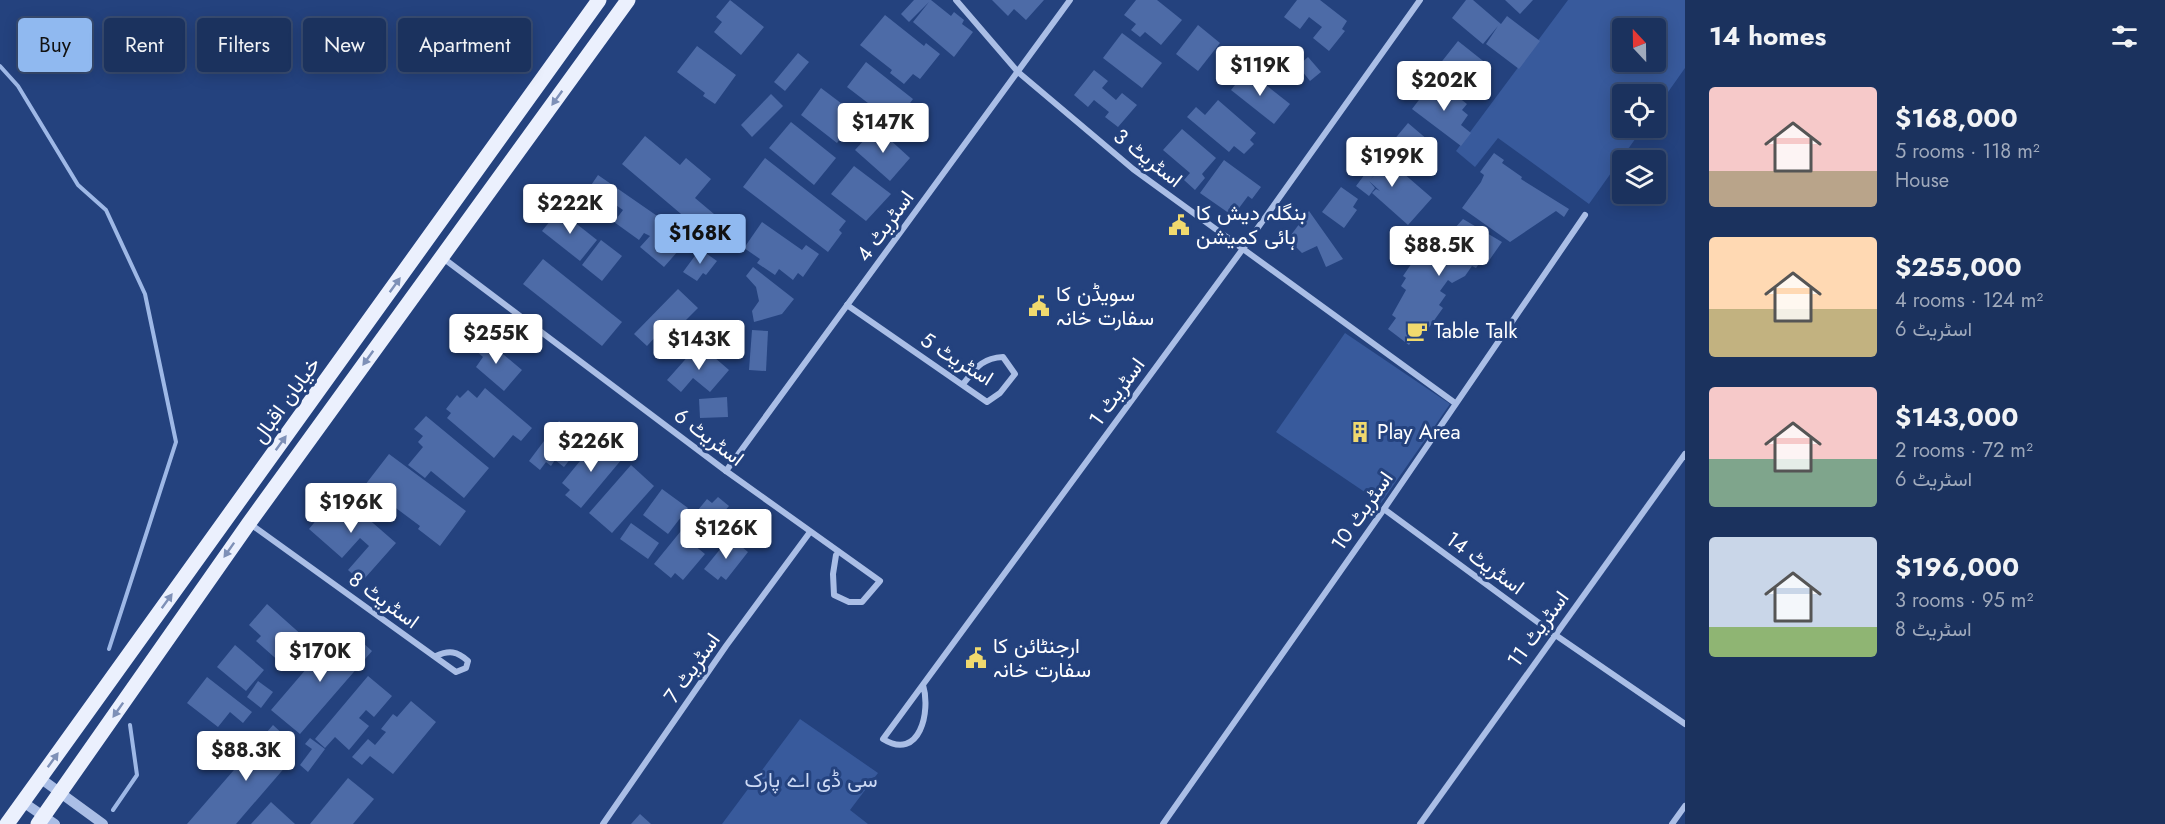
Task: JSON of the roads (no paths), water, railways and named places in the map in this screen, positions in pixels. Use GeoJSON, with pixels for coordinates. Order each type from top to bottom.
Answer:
{"type":"FeatureCollection","features":[{"type":"Feature","properties":{"kind":"main road","name":"خیابان اقبال"},"geometry":{"type":"LineString","coordinates":[[7,824],[599,0]]}},
{"type":"Feature","properties":{"kind":"main road","name":"خیابان اقبال"},"geometry":{"type":"LineString","coordinates":[[46,821],[61,793],[249,523],[628,0]]}},
{"type":"Feature","properties":{"kind":"main road"},"geometry":{"type":"LineString","coordinates":[[572,38],[591,51]]}},
{"type":"Feature","properties":{"kind":"street","name":"اسٹریٹ 3"},"geometry":{"type":"LineString","coordinates":[[956,0],[1018,72],[1133,169],[1455,403]]}},
{"type":"Feature","properties":{"kind":"street","name":"اسٹریٹ 4"},"geometry":{"type":"LineString","coordinates":[[726,471],[1070,0]]}},
{"type":"Feature","properties":{"kind":"street","name":"اسٹریٹ 1"},"geometry":{"type":"LineString","coordinates":[[923,685],[927,711],[924,724],[917,736],[902,744],[890,743],[884,739],[923,685],[1242,250],[1420,0]]}},
{"type":"Feature","properties":{"kind":"street","name":"اسٹریٹ 10"},"geometry":{"type":"LineString","coordinates":[[1162,824],[1384,509],[1585,214]]}},
{"type":"Feature","properties":{"kind":"street","name":"اسٹریٹ 6"},"geometry":{"type":"LineString","coordinates":[[442,257],[726,471],[880,581],[862,602],[849,602],[834,595],[832,574],[836,555]]}},
{"type":"Feature","properties":{"kind":"street","name":"اسٹریٹ 5"},"geometry":{"type":"LineString","coordinates":[[847,306],[987,402],[1000,393],[1015,374],[1003,357],[990,358],[980,362],[963,384]]}},
{"type":"Feature","properties":{"kind":"street","name":"اسٹریٹ 11"},"geometry":{"type":"LineString","coordinates":[[1420,824],[1685,454]]}},
{"type":"Feature","properties":{"kind":"street","name":"اسٹریٹ 14"},"geometry":{"type":"LineString","coordinates":[[1384,509],[1554,634],[1685,724]]}},
{"type":"Feature","properties":{"kind":"street","name":"اسٹریٹ 8"},"geometry":{"type":"LineString","coordinates":[[249,523],[456,672],[466,668],[468,661],[460,654],[447,651],[436,656]]}},
{"type":"Feature","properties":{"kind":"street","name":"اسٹریٹ 7"},"geometry":{"type":"LineString","coordinates":[[603,824],[726,646],[810,532]]}},
{"type":"Feature","properties":{"kind":"street"},"geometry":{"type":"LineString","coordinates":[[40,778],[103,824]]}},
{"type":"Feature","properties":{"kind":"street"},"geometry":{"type":"LineString","coordinates":[[23,802],[46,821]]}},
{"type":"Feature","properties":{"kind":"street"},"geometry":{"type":"LineString","coordinates":[[1672,824],[1685,806]]}},
{"type":"Feature","properties":{"kind":"waterway"},"geometry":{"type":"LineString","coordinates":[[0,66],[18,86],[78,185],[106,210],[145,294],[176,442],[109,649]]}},
{"type":"Feature","properties":{"kind":"waterway"},"geometry":{"type":"LineString","coordinates":[[113,810],[137,775],[130,725]]}},
{"type":"Feature","properties":{"kind":"place","name":"بنگلہ دیش کا ہائی کمیشن"},"geometry":{"type":"Point","coordinates":[1179,225]}},
{"type":"Feature","properties":{"kind":"place","name":"سویڈن کا سفارت خانہ"},"geometry":{"type":"Point","coordinates":[1039,306]}},
{"type":"Feature","properties":{"kind":"place","name":"Table Talk"},"geometry":{"type":"Point","coordinates":[1417,331]}},
{"type":"Feature","properties":{"kind":"place","name":"Play Area"},"geometry":{"type":"Point","coordinates":[1360,432]}},
{"type":"Feature","properties":{"kind":"place","name":"ارجنٹائن کا سفارت خانہ"},"geometry":{"type":"Point","coordinates":[976,658]}},
{"type":"Feature","properties":{"kind":"park label","name":"سی ڈی اے پارک"},"geometry":{"type":"Point","coordinates":[811,780]}}]}
